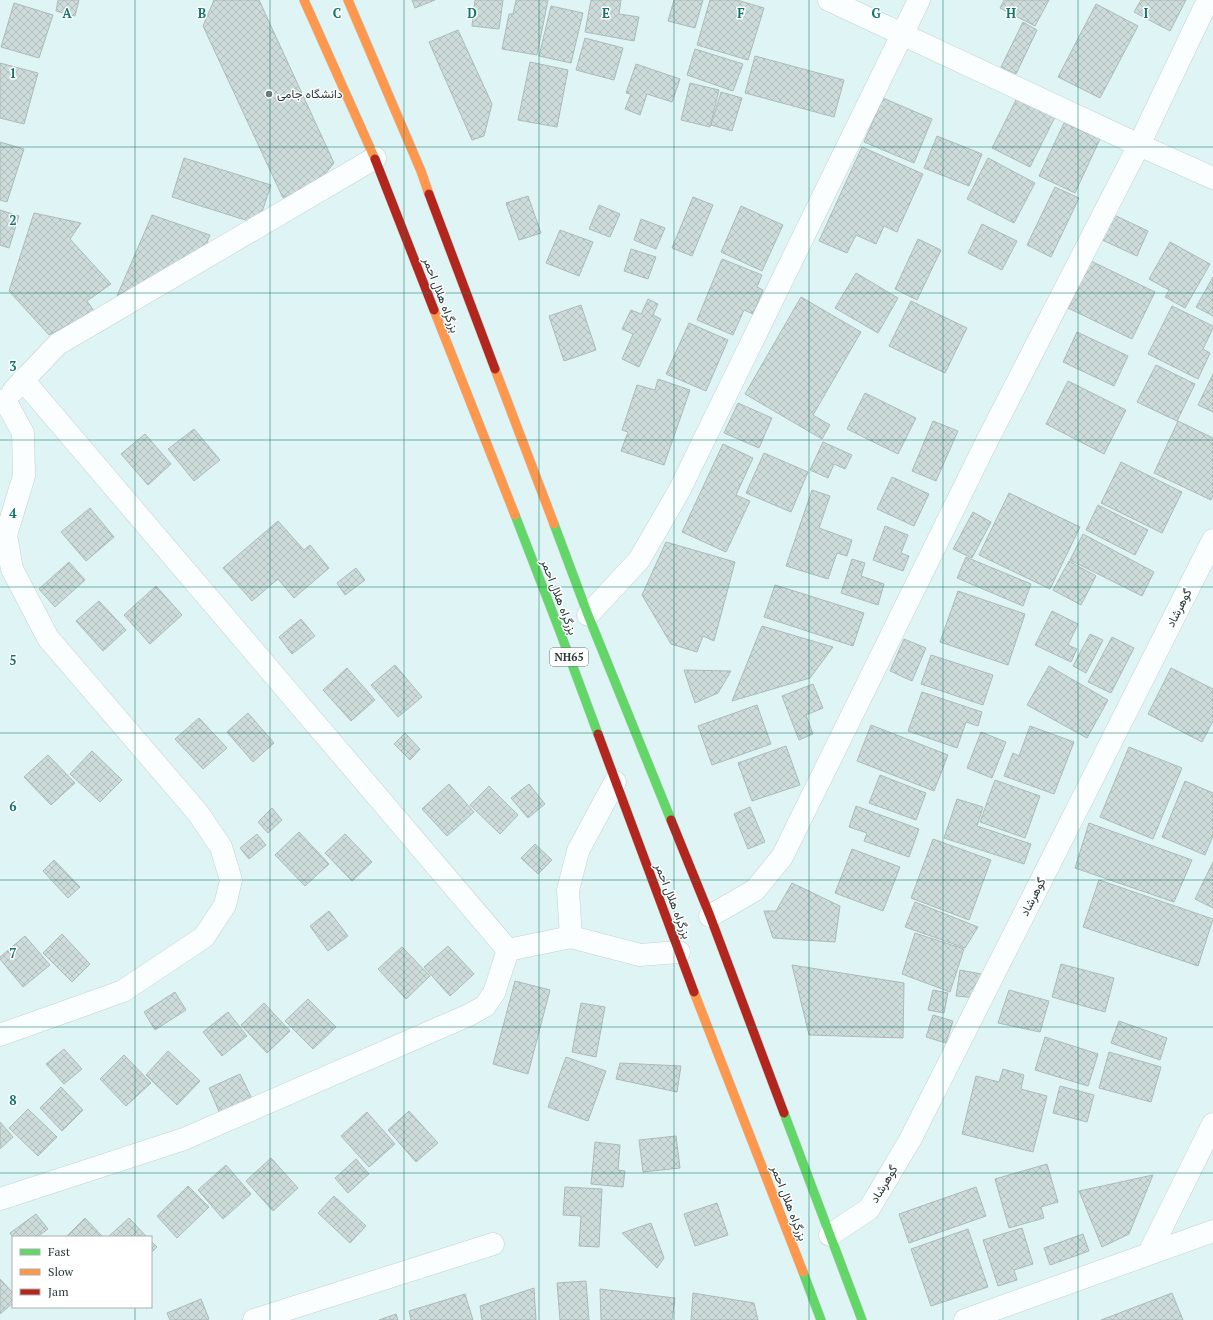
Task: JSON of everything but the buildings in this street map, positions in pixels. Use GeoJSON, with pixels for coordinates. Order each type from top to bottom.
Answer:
{"type":"FeatureCollection","features":[{"type":"Feature","properties":{"kind":"highway","name":"بزرگراه هلال احمر"},"geometry":{"type":"LineString","coordinates":[[304,0],[375,158],[556,622],[679,952],[821,1320]]}},
{"type":"Feature","properties":{"kind":"highway","name":"بزرگراه هلال احمر"},"geometry":{"type":"LineString","coordinates":[[348,0],[421,171],[588,615],[710,916],[862,1320]]}},
{"type":"Feature","properties":{"kind":"street"},"geometry":{"type":"LineString","coordinates":[[829,0],[1213,178]]}},
{"type":"Feature","properties":{"kind":"street"},"geometry":{"type":"LineString","coordinates":[[588,615],[639,560],[679,491],[919,0]]}},
{"type":"Feature","properties":{"kind":"street"},"geometry":{"type":"LineString","coordinates":[[710,916],[755,890],[782,857],[984,448],[1139,145],[1208,0]]}},
{"type":"Feature","properties":{"kind":"street"},"geometry":{"type":"LineString","coordinates":[[0,1035],[123,991],[204,937],[225,905],[231,880],[221,847],[198,813],[48,638],[12,570],[6,535],[24,476],[23,434],[2,403],[58,344],[375,158]]}},
{"type":"Feature","properties":{"kind":"street"},"geometry":{"type":"LineString","coordinates":[[23,380],[508,950]]}},
{"type":"Feature","properties":{"kind":"street","name":"گوهرشاد"},"geometry":{"type":"LineString","coordinates":[[830,1235],[869,1209],[910,1140],[1213,540]]}},
{"type":"Feature","properties":{"kind":"street"},"geometry":{"type":"LineString","coordinates":[[571,937],[568,890],[578,851],[615,782]]}},
{"type":"Feature","properties":{"kind":"street"},"geometry":{"type":"LineString","coordinates":[[508,950],[571,937],[640,955],[679,952]]}},
{"type":"Feature","properties":{"kind":"street"},"geometry":{"type":"LineString","coordinates":[[0,1199],[184,1139],[469,1015],[485,1006],[494,993],[508,950]]}},
{"type":"Feature","properties":{"kind":"street"},"geometry":{"type":"LineString","coordinates":[[1149,1253],[1213,1124]]}},
{"type":"Feature","properties":{"kind":"street"},"geometry":{"type":"LineString","coordinates":[[965,1320],[1213,1231]]}},
{"type":"Feature","properties":{"kind":"street"},"geometry":{"type":"LineString","coordinates":[[254,1320],[493,1244]]}},
{"type":"Feature","properties":{"kind":"traffic: fast"},"geometry":{"type":"LineString","coordinates":[[515,515],[598,734]]}},
{"type":"Feature","properties":{"kind":"traffic: fast"},"geometry":{"type":"LineString","coordinates":[[554,524],[588,615],[671,820]]}},
{"type":"Feature","properties":{"kind":"traffic: fast"},"geometry":{"type":"LineString","coordinates":[[784,1113],[862,1320]]}},
{"type":"Feature","properties":{"kind":"traffic: fast"},"geometry":{"type":"LineString","coordinates":[[803,1272],[821,1320]]}},
{"type":"Feature","properties":{"kind":"traffic: slow"},"geometry":{"type":"LineString","coordinates":[[304,0],[375,159]]}},
{"type":"Feature","properties":{"kind":"traffic: slow"},"geometry":{"type":"LineString","coordinates":[[348,0],[421,171],[429,194]]}},
{"type":"Feature","properties":{"kind":"traffic: slow"},"geometry":{"type":"LineString","coordinates":[[434,310],[515,515]]}},
{"type":"Feature","properties":{"kind":"traffic: slow"},"geometry":{"type":"LineString","coordinates":[[495,369],[554,524]]}},
{"type":"Feature","properties":{"kind":"traffic: slow"},"geometry":{"type":"LineString","coordinates":[[694,992],[803,1272]]}},
{"type":"Feature","properties":{"kind":"traffic: jam"},"geometry":{"type":"LineString","coordinates":[[375,159],[434,310]]}},
{"type":"Feature","properties":{"kind":"traffic: jam"},"geometry":{"type":"LineString","coordinates":[[429,194],[495,369]]}},
{"type":"Feature","properties":{"kind":"traffic: jam"},"geometry":{"type":"LineString","coordinates":[[598,734],[694,992]]}},
{"type":"Feature","properties":{"kind":"traffic: jam"},"geometry":{"type":"LineString","coordinates":[[671,820],[710,916],[784,1113]]}},
{"type":"Feature","properties":{"kind":"place","name":"دانشگاه جامی"},"geometry":{"type":"Point","coordinates":[269,94]}}]}
